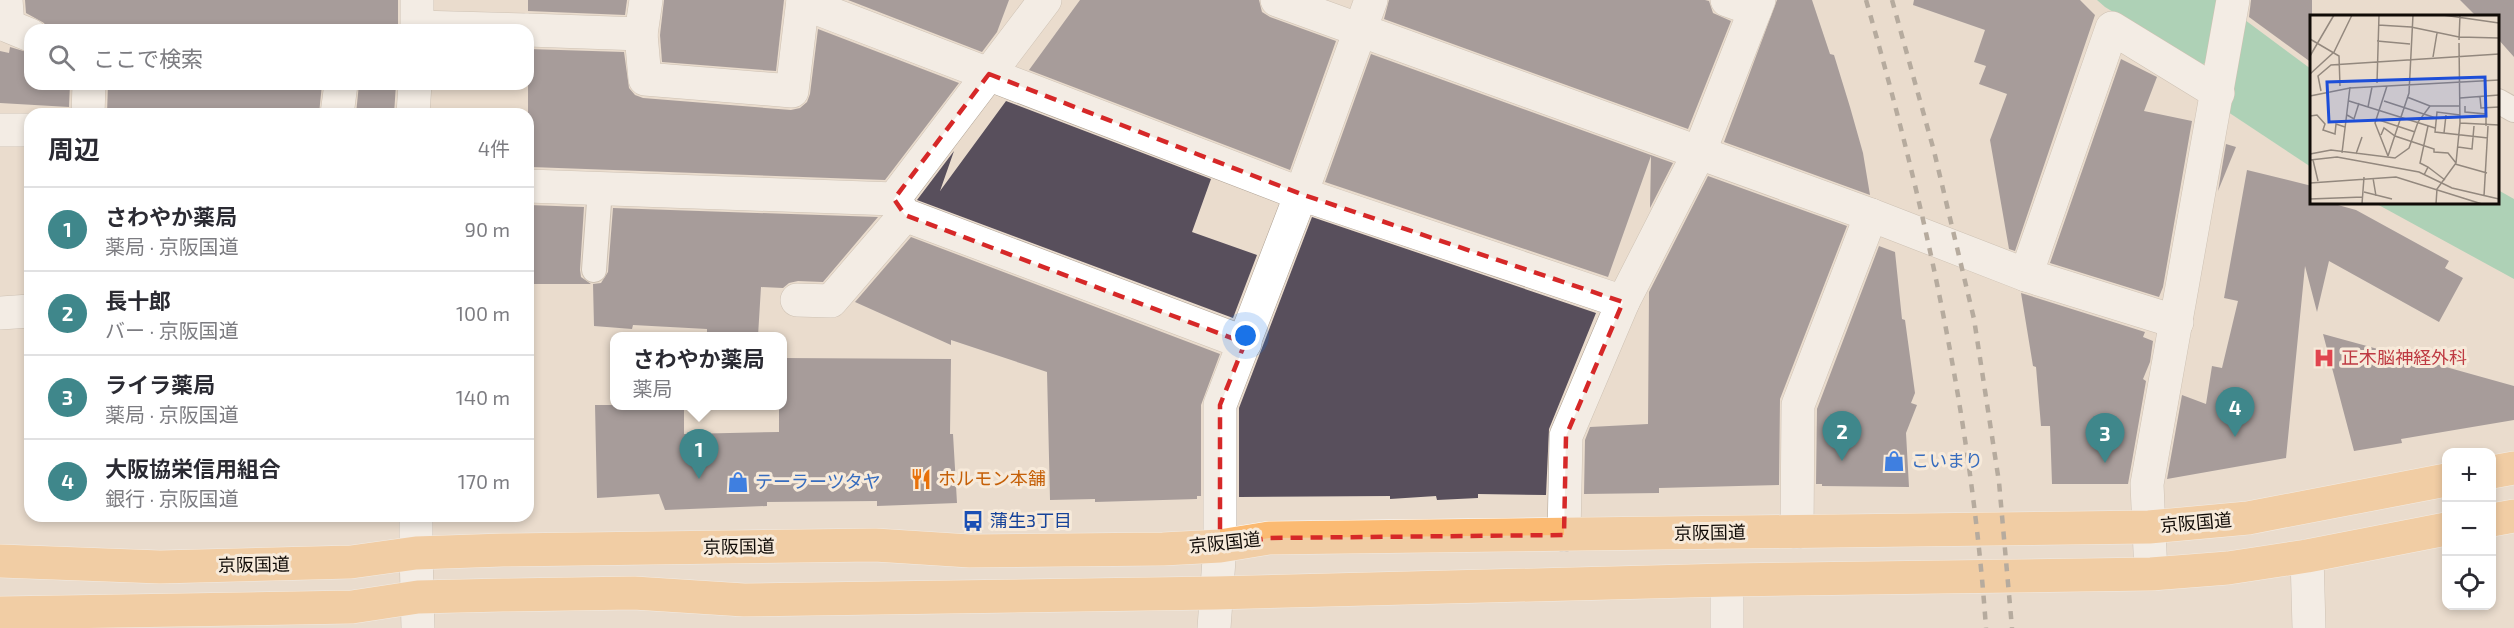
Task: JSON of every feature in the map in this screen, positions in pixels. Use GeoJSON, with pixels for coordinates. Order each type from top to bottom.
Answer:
{"type":"FeatureCollection","features":[{"type":"Feature","properties":{"kind":"highway"},"geometry":{"type":"LineString","coordinates":[[2496,471],[2514,468]]}},
{"type":"Feature","properties":{"kind":"highway","name":"京阪国道"},"geometry":{"type":"LineString","coordinates":[[0,561],[160,567],[351,562],[416,553],[875,545],[970,551],[1163,549],[1220,546],[1269,538],[2149,527],[2248,518],[2442,481]]}},
{"type":"Feature","properties":{"kind":"highway"},"geometry":{"type":"LineString","coordinates":[[2496,519],[2514,516]]}},
{"type":"Feature","properties":{"kind":"highway"},"geometry":{"type":"LineString","coordinates":[[0,613],[352,607],[418,612],[634,593],[744,600],[1215,593],[1727,580],[2151,574],[2228,568],[2307,556],[2442,530]]}},
{"type":"Feature","properties":{"kind":"street"},"geometry":{"type":"LineString","coordinates":[[6,0],[8,26],[24,33]]}},
{"type":"Feature","properties":{"kind":"street"},"geometry":{"type":"LineString","coordinates":[[646,0],[641,34],[645,79],[792,91],[803,2],[1301,194],[1623,302]]}},
{"type":"Feature","properties":{"kind":"street"},"geometry":{"type":"LineString","coordinates":[[797,300],[831,302],[900,207],[989,74],[1045,0]]}},
{"type":"Feature","properties":{"kind":"street"},"geometry":{"type":"LineString","coordinates":[[1277,0],[1366,14],[1699,153],[1871,215],[2026,275],[2177,322]]}},
{"type":"Feature","properties":{"kind":"street"},"geometry":{"type":"LineString","coordinates":[[2151,574],[2147,484],[2233,0]]}},
{"type":"Feature","properties":{"kind":"street"},"geometry":{"type":"LineString","coordinates":[[1564,535],[1566,436],[1623,302],[1699,153],[1747,4]]}},
{"type":"Feature","properties":{"kind":"street"},"geometry":{"type":"LineString","coordinates":[[1214,628],[1220,546],[1220,405],[1301,194],[1366,14]]}},
{"type":"Feature","properties":{"kind":"street"},"geometry":{"type":"LineString","coordinates":[[417,19],[467,24]]}},
{"type":"Feature","properties":{"kind":"street"},"geometry":{"type":"LineString","coordinates":[[2026,275],[2112,28],[2218,93]]}},
{"type":"Feature","properties":{"kind":"street"},"geometry":{"type":"LineString","coordinates":[[534,30],[641,34]]}},
{"type":"Feature","properties":{"kind":"street"},"geometry":{"type":"LineString","coordinates":[[88,108],[89,90]]}},
{"type":"Feature","properties":{"kind":"street"},"geometry":{"type":"LineString","coordinates":[[338,108],[340,90]]}},
{"type":"Feature","properties":{"kind":"street"},"geometry":{"type":"LineString","coordinates":[[413,108],[415,90]]}},
{"type":"Feature","properties":{"kind":"street"},"geometry":{"type":"LineString","coordinates":[[0,130],[24,130]]}},
{"type":"Feature","properties":{"kind":"street"},"geometry":{"type":"LineString","coordinates":[[534,186],[900,207],[1245,343]]}},
{"type":"Feature","properties":{"kind":"street"},"geometry":{"type":"LineString","coordinates":[[1797,532],[1798,405],[1871,215]]}},
{"type":"Feature","properties":{"kind":"street"},"geometry":{"type":"LineString","coordinates":[[0,313],[24,311]]}},
{"type":"Feature","properties":{"kind":"street"},"geometry":{"type":"LineString","coordinates":[[416,522],[418,612]]}},
{"type":"Feature","properties":{"kind":"street"},"geometry":{"type":"LineString","coordinates":[[2307,556],[2309,628]]}},
{"type":"Feature","properties":{"kind":"street"},"geometry":{"type":"LineString","coordinates":[[1727,580],[1727,628]]}},
{"type":"Feature","properties":{"kind":"lane"},"geometry":{"type":"LineString","coordinates":[[2499,101],[2514,110]]}},
{"type":"Feature","properties":{"kind":"lane"},"geometry":{"type":"LineString","coordinates":[[594,270],[600,189]]}},
{"type":"Feature","properties":{"kind":"highlighted area"},"geometry":{"type":"Polygon","coordinates":[[[989,74],[1301,194],[1623,302],[1566,436],[1564,535],[1269,538],[1220,546],[1220,405],[1245,343],[905,215],[894,199],[989,74]]]}},
{"type":"Feature","properties":{"kind":"green space"},"geometry":{"type":"Polygon","coordinates":[[[2097,0],[2219,0],[2214,59],[2201,65],[2097,0]]]}},
{"type":"Feature","properties":{"kind":"green space"},"geometry":{"type":"Polygon","coordinates":[[[2241,17],[2310,68],[2310,166],[2228,112],[2241,17]]]}},
{"type":"Feature","properties":{"kind":"green space"},"geometry":{"type":"Polygon","coordinates":[[[2499,191],[2514,199],[2514,279],[2377,204],[2499,204],[2499,191]]]}},
{"type":"Feature","properties":{"kind":"building"},"geometry":{"type":"Polygon","coordinates":[[[25,0],[398,0],[398,24],[45,24],[26,13],[25,0]]]}},
{"type":"Feature","properties":{"kind":"building"},"geometry":{"type":"Polygon","coordinates":[[[528,0],[627,0],[625,15],[528,11],[528,0]]]}},
{"type":"Feature","properties":{"kind":"building"},"geometry":{"type":"Polygon","coordinates":[[[664,0],[784,0],[776,71],[662,62],[660,35],[664,0]]]}},
{"type":"Feature","properties":{"kind":"building"},"geometry":{"type":"Polygon","coordinates":[[[848,0],[1009,0],[997,32],[982,52],[848,0]]]}},
{"type":"Feature","properties":{"kind":"building"},"geometry":{"type":"Polygon","coordinates":[[[1080,0],[1259,0],[1262,12],[1270,17],[1336,41],[1290,170],[1029,70],[1080,0]]]}},
{"type":"Feature","properties":{"kind":"building"},"geometry":{"type":"Polygon","coordinates":[[[1389,0],[1705,0],[1709,1],[1713,13],[1731,21],[1688,129],[1384,19],[1389,0]]]}},
{"type":"Feature","properties":{"kind":"building"},"geometry":{"type":"Polygon","coordinates":[[[1777,0],[1812,0],[1830,54],[1834,55],[1850,107],[1863,153],[1870,195],[1724,142],[1777,0]]]}},
{"type":"Feature","properties":{"kind":"building"},"geometry":{"type":"Polygon","coordinates":[[[1914,0],[2080,0],[2095,15],[2015,251],[2009,249],[1990,140],[2007,94],[1979,84],[1986,66],[1974,62],[1985,30],[1913,5],[1914,0]]]}},
{"type":"Feature","properties":{"kind":"building"},"geometry":{"type":"Polygon","coordinates":[[[2251,0],[2312,0],[2310,62],[2249,17],[2251,0]]]}},
{"type":"Feature","properties":{"kind":"building"},"geometry":{"type":"Polygon","coordinates":[[[2460,0],[2514,0],[2514,57],[2499,40],[2499,15],[2475,15],[2460,0]]]}},
{"type":"Feature","properties":{"kind":"building"},"geometry":{"type":"Polygon","coordinates":[[[818,29],[959,83],[885,180],[534,167],[534,108],[528,108],[528,90],[534,90],[534,49],[624,52],[629,88],[635,95],[643,98],[791,110],[800,108],[807,102],[818,29]]]}},
{"type":"Feature","properties":{"kind":"building"},"geometry":{"type":"Polygon","coordinates":[[[10,47],[24,51],[24,90],[70,90],[69,107],[0,103],[0,51],[9,53],[10,47]]]}},
{"type":"Feature","properties":{"kind":"building"},"geometry":{"type":"Polygon","coordinates":[[[1371,54],[1673,163],[1650,208],[1651,156],[1608,277],[1325,182],[1371,54]]]}},
{"type":"Feature","properties":{"kind":"building"},"geometry":{"type":"Polygon","coordinates":[[[2121,59],[2157,77],[2144,111],[2192,121],[2163,287],[2159,297],[2050,263],[2121,59]]]}},
{"type":"Feature","properties":{"kind":"building"},"geometry":{"type":"Polygon","coordinates":[[[108,90],[321,90],[320,108],[107,108],[108,90]]]}},
{"type":"Feature","properties":{"kind":"building"},"geometry":{"type":"Polygon","coordinates":[[[358,90],[396,90],[394,108],[357,108],[358,90]]]}},
{"type":"Feature","properties":{"kind":"building"},"geometry":{"type":"Polygon","coordinates":[[[1006,101],[1211,179],[1192,232],[1257,255],[1233,318],[917,200],[954,151],[940,191],[1006,101]]]}},
{"type":"Feature","properties":{"kind":"building"},"geometry":{"type":"Polygon","coordinates":[[[2226,144],[2236,147],[2218,191],[2226,144]]]}},
{"type":"Feature","properties":{"kind":"building"},"geometry":{"type":"Polygon","coordinates":[[[2247,170],[2310,186],[2310,204],[2334,204],[2356,210],[2449,261],[2445,268],[2463,278],[2439,322],[2329,261],[2317,312],[2305,266],[2286,458],[2167,479],[2182,395],[2206,404],[2212,366],[2222,368],[2238,301],[2224,298],[2247,170]]]}},
{"type":"Feature","properties":{"kind":"building"},"geometry":{"type":"Polygon","coordinates":[[[1708,176],[1847,226],[1780,399],[1779,485],[1659,488],[1659,493],[1584,494],[1585,440],[1590,427],[1648,424],[1649,292],[1708,176]]]}},
{"type":"Feature","properties":{"kind":"building"},"geometry":{"type":"Polygon","coordinates":[[[534,205],[584,207],[580,270],[581,277],[591,284],[534,284],[534,205]]]}},
{"type":"Feature","properties":{"kind":"building"},"geometry":{"type":"Polygon","coordinates":[[[613,208],[878,217],[823,282],[798,281],[789,283],[783,288],[761,287],[758,332],[707,332],[707,329],[633,325],[632,329],[594,326],[593,284],[601,283],[608,272],[613,208]]]}},
{"type":"Feature","properties":{"kind":"building"},"geometry":{"type":"Polygon","coordinates":[[[1312,217],[1596,313],[1549,429],[1546,495],[1478,494],[1478,498],[1437,500],[1436,496],[1390,499],[1390,496],[1239,497],[1239,408],[1312,217]]]}},
{"type":"Feature","properties":{"kind":"building"},"geometry":{"type":"Polygon","coordinates":[[[911,237],[1220,354],[1201,405],[1201,496],[1197,496],[1197,499],[1095,502],[1095,499],[1050,500],[1047,372],[951,340],[951,345],[855,302],[911,237]]]}},
{"type":"Feature","properties":{"kind":"building"},"geometry":{"type":"Polygon","coordinates":[[[1879,246],[1895,252],[1902,319],[1905,320],[1915,393],[1911,403],[1917,405],[1906,433],[1909,487],[1822,486],[1822,484],[1816,484],[1817,409],[1879,246]]]}},
{"type":"Feature","properties":{"kind":"building"},"geometry":{"type":"Polygon","coordinates":[[[2021,293],[2145,332],[2143,337],[2153,341],[2150,362],[2143,379],[2146,381],[2128,484],[2052,484],[2050,426],[2041,426],[2036,367],[2033,366],[2021,293]]]}},
{"type":"Feature","properties":{"kind":"building"},"geometry":{"type":"Polygon","coordinates":[[[2323,334],[2418,360],[2414,366],[2428,362],[2514,386],[2514,420],[2401,439],[2402,443],[2354,451],[2323,334]]]}},
{"type":"Feature","properties":{"kind":"building"},"geometry":{"type":"Polygon","coordinates":[[[787,358],[951,359],[950,434],[953,434],[957,503],[877,506],[877,501],[767,502],[767,506],[665,510],[659,494],[597,498],[595,405],[610,405],[610,410],[684,410],[684,434],[779,432],[779,410],[787,410],[787,358]]]}},
{"type":"Feature","properties":{"kind":"railway"},"geometry":{"type":"LineString","coordinates":[[1866,0],[1908,155],[1942,311],[1969,469],[1986,628]]}},
{"type":"Feature","properties":{"kind":"railway"},"geometry":{"type":"LineString","coordinates":[[1892,0],[1934,151],[1974,319],[1999,482],[2012,628]]}},
{"type":"Feature","properties":{"kind":"place","name":"正木脳神経外科"},"geometry":{"type":"Point","coordinates":[2324,358]}},
{"type":"Feature","properties":{"kind":"place","name":"大阪協栄信用組合"},"geometry":{"type":"Point","coordinates":[2235,437]}},
{"type":"Feature","properties":{"kind":"place","name":"長十郎"},"geometry":{"type":"Point","coordinates":[1842,461]}},
{"type":"Feature","properties":{"kind":"place","name":"こいまり"},"geometry":{"type":"Point","coordinates":[1894,461]}},
{"type":"Feature","properties":{"kind":"place","name":"ライラ薬局"},"geometry":{"type":"Point","coordinates":[2105,463]}},
{"type":"Feature","properties":{"kind":"place","name":"さわやか薬局"},"geometry":{"type":"Point","coordinates":[699,479]}},
{"type":"Feature","properties":{"kind":"place","name":"ホルモン本舗"},"geometry":{"type":"Point","coordinates":[921,479]}},
{"type":"Feature","properties":{"kind":"place","name":"テーラーツタヤ"},"geometry":{"type":"Point","coordinates":[738,482]}},
{"type":"Feature","properties":{"kind":"place","name":"蒲生3丁目"},"geometry":{"type":"Point","coordinates":[973,521]}}]}
